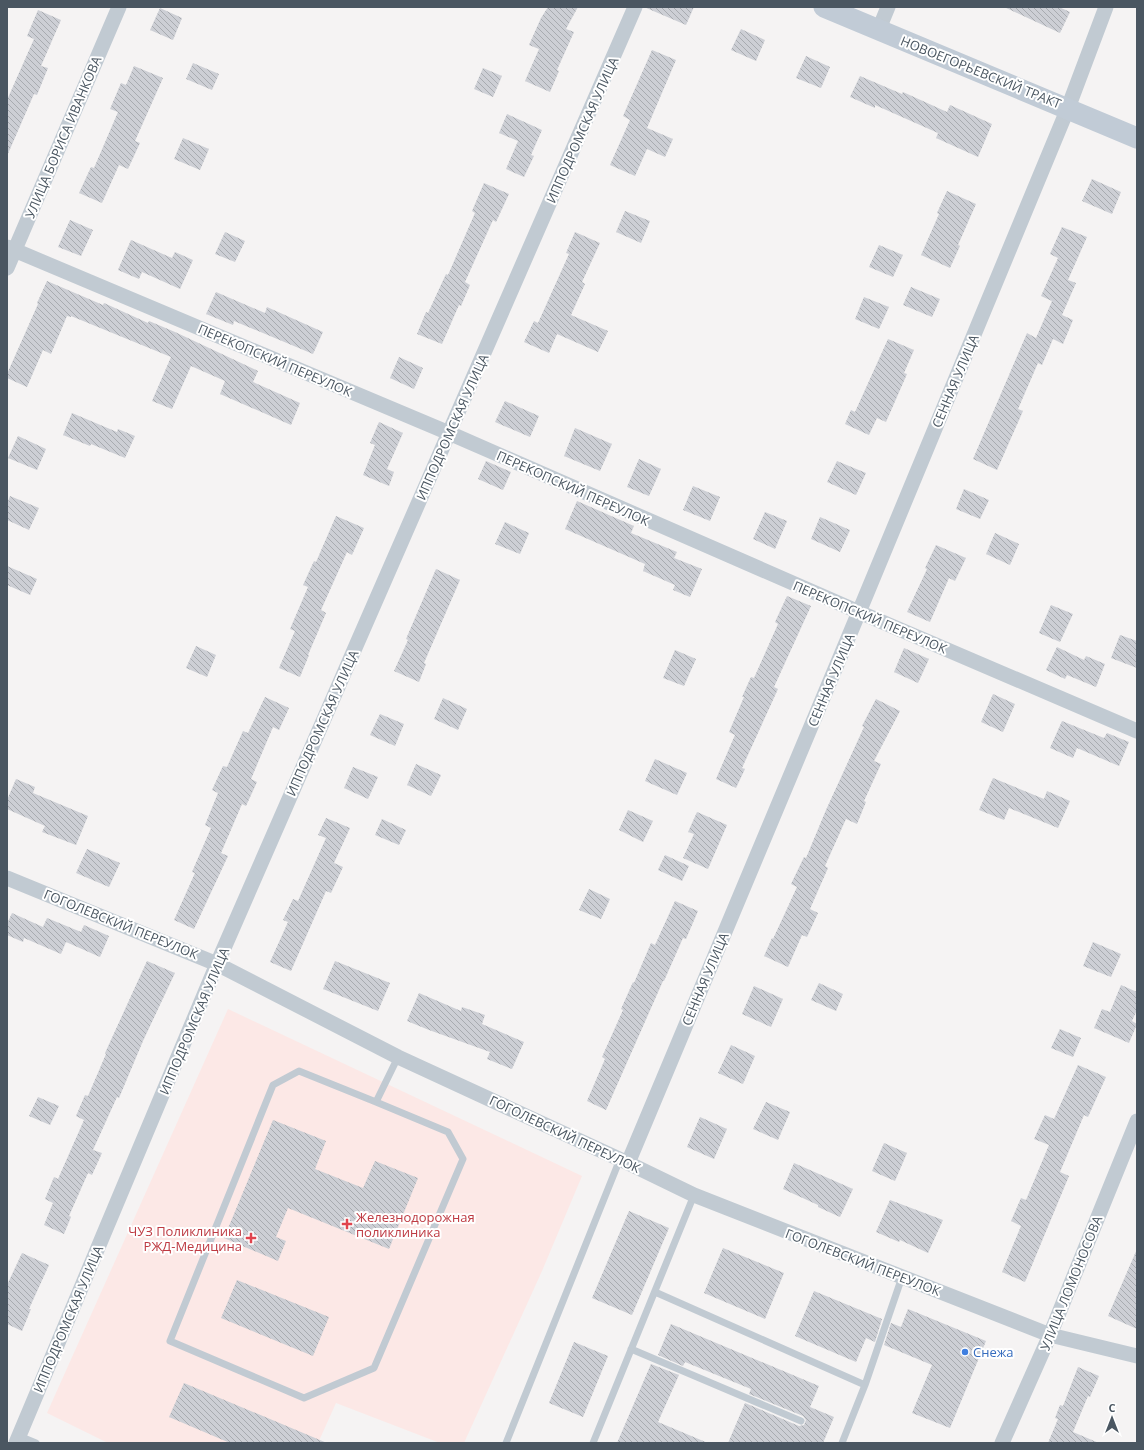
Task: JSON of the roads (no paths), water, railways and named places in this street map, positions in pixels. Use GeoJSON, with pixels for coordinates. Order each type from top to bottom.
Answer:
{"type":"FeatureCollection","features":[{"type":"Feature","properties":{"kind":"main road","name":"НОВОЕГОРЬЕВСКИЙ ТРАКТ"},"geometry":{"type":"LineString","coordinates":[[824,7],[1137,138]]}},
{"type":"Feature","properties":{"kind":"street","name":"УЛИЦА БОРИСА ИВАНКОВА"},"geometry":{"type":"LineString","coordinates":[[7,268],[10,249],[119,7]]}},
{"type":"Feature","properties":{"kind":"street","name":"ИППОДРОМСКАЯ УЛИЦА"},"geometry":{"type":"LineString","coordinates":[[18,1439],[217,964],[635,7]]}},
{"type":"Feature","properties":{"kind":"street"},"geometry":{"type":"LineString","coordinates":[[879,30],[888,7]]}},
{"type":"Feature","properties":{"kind":"street","name":"СЕННАЯ УЛИЦА"},"geometry":{"type":"LineString","coordinates":[[624,1161],[859,612],[1068,108],[1106,7]]}},
{"type":"Feature","properties":{"kind":"street","name":"ПЕРЕКОПСКИЙ ПЕРЕУЛОК"},"geometry":{"type":"LineString","coordinates":[[10,249],[449,434],[859,612],[1137,730]]}},
{"type":"Feature","properties":{"kind":"street","name":"ГОГОЛЕВСКИЙ ПЕРЕУЛОК"},"geometry":{"type":"LineString","coordinates":[[7,878],[217,964],[398,1057],[624,1161],[694,1195],[1050,1335],[1137,1356]]}},
{"type":"Feature","properties":{"kind":"street","name":"УЛИЦА ЛОМОНОСОВА"},"geometry":{"type":"LineString","coordinates":[[1002,1443],[1050,1335],[1137,1121]]}},
{"type":"Feature","properties":{"kind":"lane"},"geometry":{"type":"LineString","coordinates":[[376,1102],[398,1057]]}},
{"type":"Feature","properties":{"kind":"lane"},"geometry":{"type":"LineString","coordinates":[[299,1070],[376,1102],[448,1132],[463,1159],[374,1368],[304,1398],[170,1340],[273,1085],[299,1070]]}},
{"type":"Feature","properties":{"kind":"lane"},"geometry":{"type":"LineString","coordinates":[[506,1443],[624,1161]]}},
{"type":"Feature","properties":{"kind":"lane"},"geometry":{"type":"LineString","coordinates":[[593,1443],[694,1195]]}},
{"type":"Feature","properties":{"kind":"lane"},"geometry":{"type":"LineString","coordinates":[[842,1443],[865,1385],[902,1277]]}},
{"type":"Feature","properties":{"kind":"lane"},"geometry":{"type":"LineString","coordinates":[[655,1292],[865,1385]]}},
{"type":"Feature","properties":{"kind":"lane"},"geometry":{"type":"LineString","coordinates":[[631,1349],[801,1421]]}},
{"type":"Feature","properties":{"kind":"lane"},"geometry":{"type":"LineString","coordinates":[[18,1439],[36,1443]]}},
{"type":"Feature","properties":{"kind":"place","name":"Железнодорожная поликлиника"},"geometry":{"type":"Point","coordinates":[347,1224]}},
{"type":"Feature","properties":{"kind":"place","name":"ЧУЗ Поликлиника РЖД-Медицина"},"geometry":{"type":"Point","coordinates":[251,1238]}},
{"type":"Feature","properties":{"kind":"place","name":"Снежа"},"geometry":{"type":"Point","coordinates":[965,1352]}}]}
